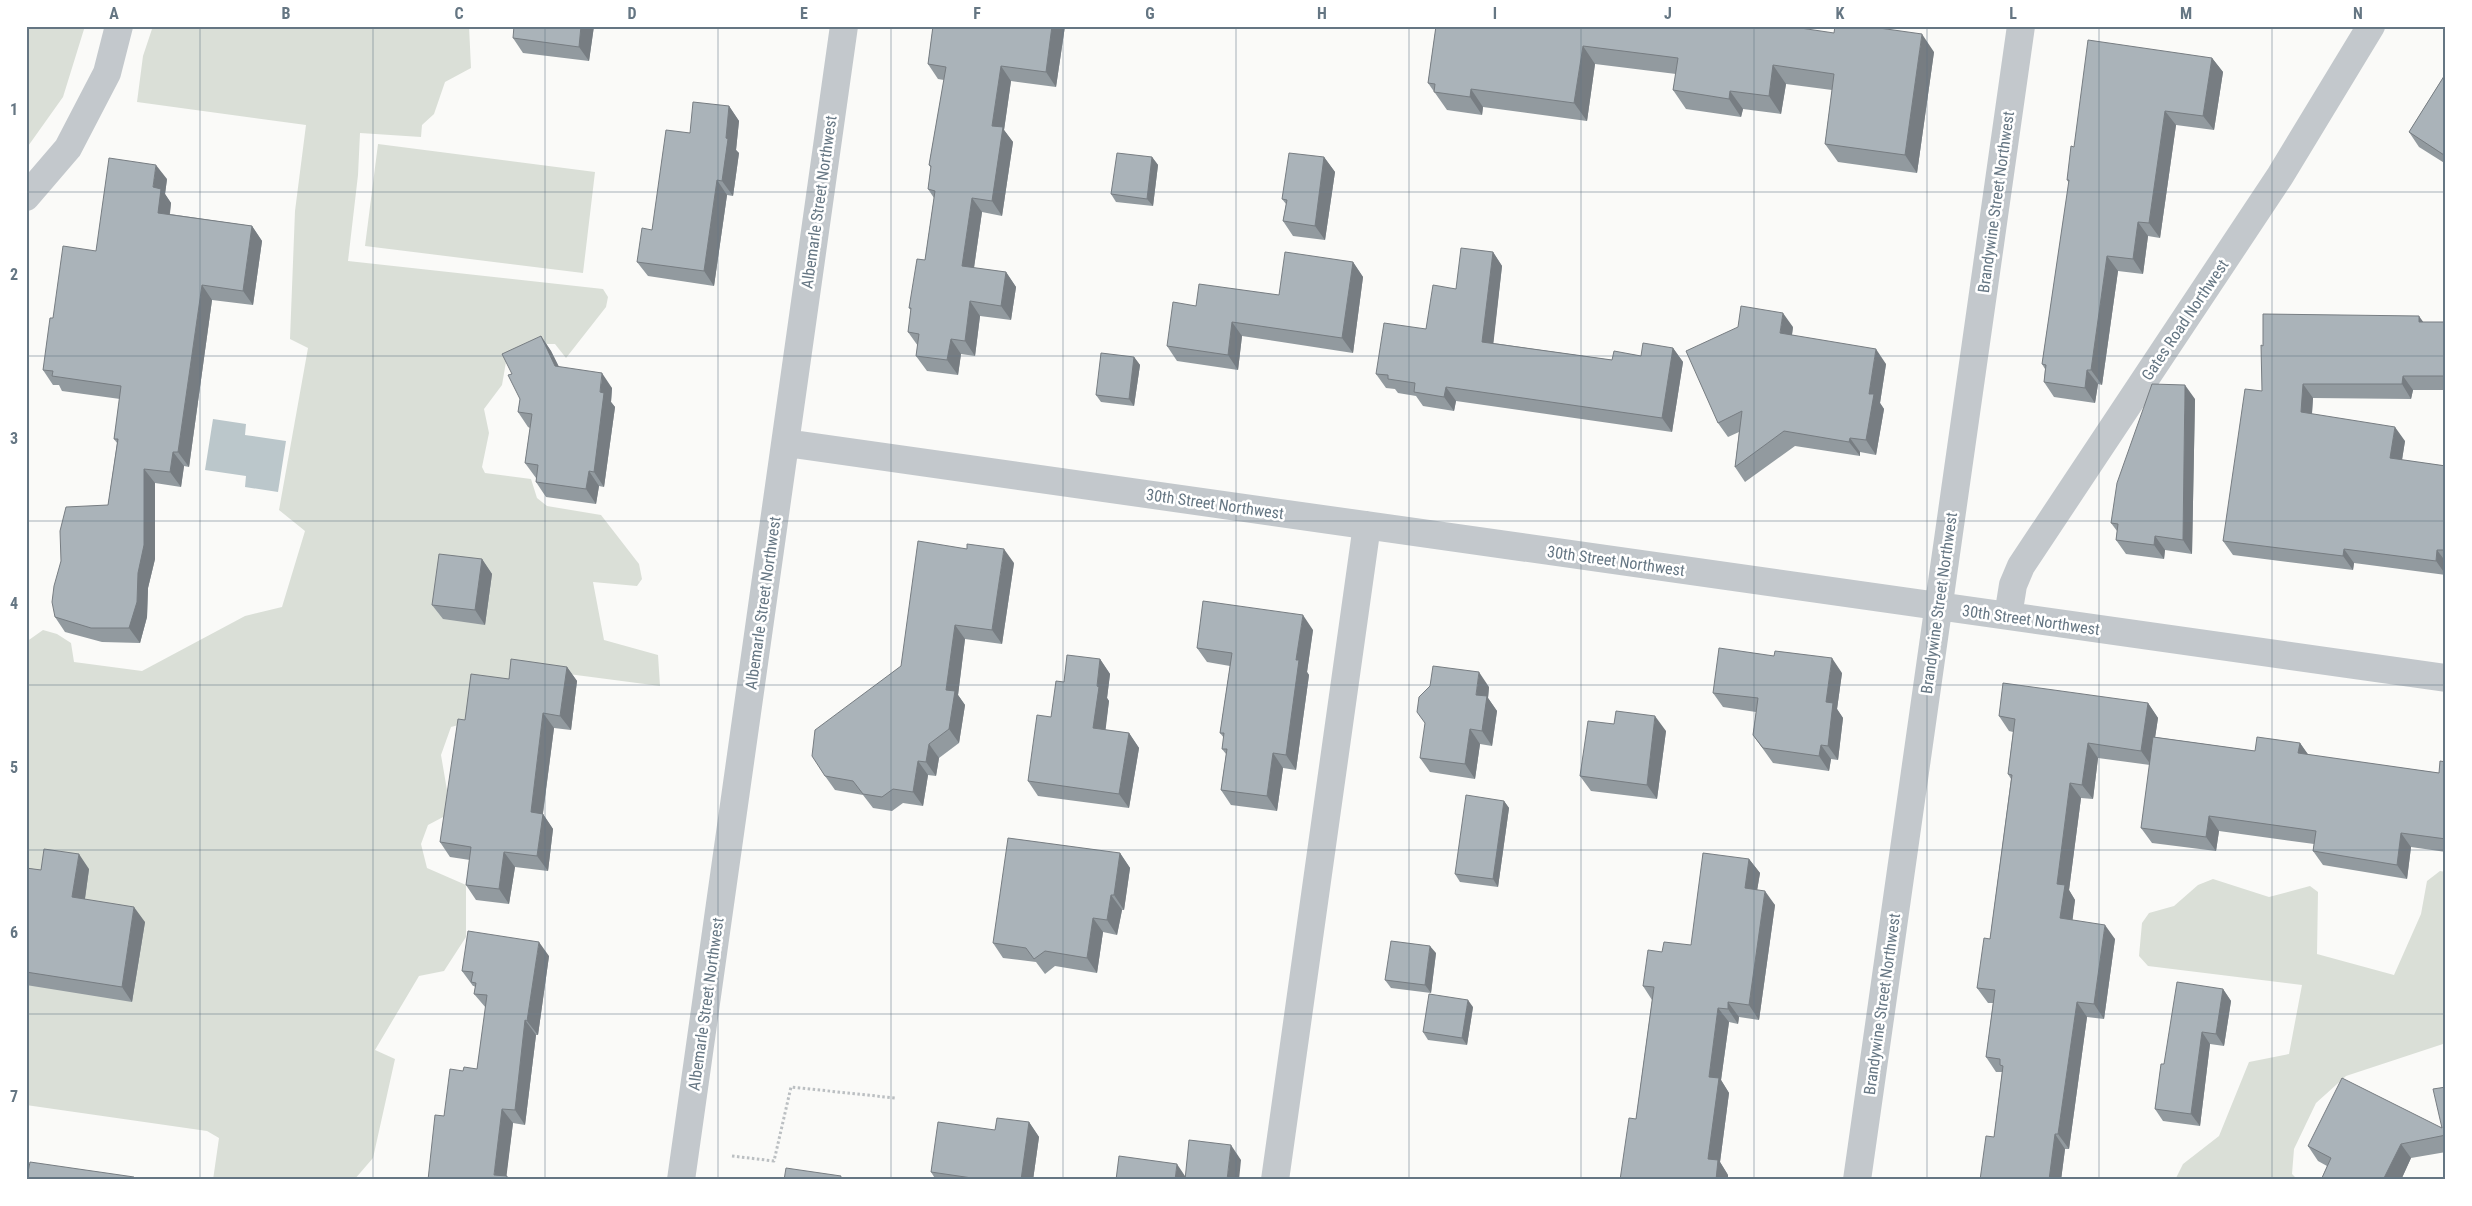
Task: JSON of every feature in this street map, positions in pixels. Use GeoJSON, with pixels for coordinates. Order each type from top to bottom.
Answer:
{"type":"FeatureCollection","features":[{"type":"Feature","properties":{"kind":"street"},"geometry":{"type":"LineString","coordinates":[[26,197],[68,148],[107,73],[119,26]]}},
{"type":"Feature","properties":{"kind":"street","name":"Albemarle Street Northwest"},"geometry":{"type":"LineString","coordinates":[[681,1180],[844,26]]}},
{"type":"Feature","properties":{"kind":"street","name":"Brandywine Street Northwest"},"geometry":{"type":"LineString","coordinates":[[1858,1180],[2021,26]]}},
{"type":"Feature","properties":{"kind":"street","name":"Gates Road Northwest"},"geometry":{"type":"LineString","coordinates":[[2008,616],[2013,586],[2021,566],[2280,176],[2371,26]]}},
{"type":"Feature","properties":{"kind":"street","name":"30th Street Northwest"},"geometry":{"type":"LineString","coordinates":[[786,443],[2446,678]]}},
{"type":"Feature","properties":{"kind":"street"},"geometry":{"type":"LineString","coordinates":[[1275,1180],[1367,526]]}},
{"type":"Feature","properties":{"kind":"path"},"geometry":{"type":"LineString","coordinates":[[732,1156],[774,1160],[791,1087],[895,1098]]}},
{"type":"Feature","properties":{"kind":"shaded area"},"geometry":{"type":"Polygon","coordinates":[[[26,26],[85,26],[63,97],[26,149],[26,26]]]}},
{"type":"Feature","properties":{"kind":"shaded area"},"geometry":{"type":"Polygon","coordinates":[[[153,26],[469,26],[471,68],[445,82],[434,114],[422,125],[421,137],[360,133],[358,175],[348,261],[603,289],[608,297],[606,307],[566,358],[555,344],[544,344],[506,362],[502,385],[484,409],[489,433],[482,467],[485,473],[531,479],[537,498],[547,506],[601,515],[639,564],[642,579],[637,586],[593,582],[604,640],[658,655],[660,686],[515,667],[511,683],[466,723],[451,727],[441,755],[448,796],[445,816],[428,825],[421,844],[427,868],[466,885],[466,937],[444,971],[419,976],[375,1050],[395,1059],[373,1158],[354,1180],[213,1180],[219,1138],[207,1131],[26,1105],[26,642],[43,630],[57,634],[71,643],[74,662],[142,671],[245,616],[282,607],[305,531],[279,510],[308,348],[290,339],[295,211],[306,125],[137,102],[143,56],[153,26]]]}},
{"type":"Feature","properties":{"kind":"shaded area"},"geometry":{"type":"Polygon","coordinates":[[[378,144],[595,172],[583,273],[365,246],[378,144]]]}},
{"type":"Feature","properties":{"kind":"shaded area"},"geometry":{"type":"Polygon","coordinates":[[[213,419],[246,424],[245,435],[286,441],[278,492],[245,487],[246,476],[205,470],[213,419]]]}},
{"type":"Feature","properties":{"kind":"shaded area"},"geometry":{"type":"Polygon","coordinates":[[[2440,871],[2446,872],[2446,1043],[2346,1076],[2316,1103],[2294,1149],[2292,1174],[2298,1180],[2175,1180],[2183,1164],[2219,1136],[2249,1062],[2289,1054],[2302,985],[2148,966],[2139,956],[2142,923],[2149,913],[2174,906],[2198,885],[2213,879],[2269,897],[2310,886],[2318,892],[2317,954],[2394,975],[2421,914],[2427,881],[2440,871]]]}},
{"type":"Feature","properties":{"kind":"building"},"geometry":{"type":"Polygon","coordinates":[[[514,26],[581,26],[579,47],[513,38],[514,26]]]}},
{"type":"Feature","properties":{"kind":"building"},"geometry":{"type":"Polygon","coordinates":[[[933,26],[1052,26],[1046,72],[1001,66],[992,126],[1003,127],[992,201],[972,198],[962,266],[1006,272],[1001,306],[970,301],[965,341],[951,339],[947,360],[916,356],[919,334],[908,332],[911,308],[909,308],[917,259],[925,260],[935,191],[928,189],[931,166],[929,165],[946,67],[928,64],[933,26]]]}},
{"type":"Feature","properties":{"kind":"building"},"geometry":{"type":"Polygon","coordinates":[[[1436,26],[1787,26],[1834,33],[1835,26],[1865,26],[1922,34],[1905,155],[1825,144],[1834,74],[1773,65],[1769,96],[1730,91],[1729,99],[1673,90],[1678,58],[1583,46],[1574,103],[1471,89],[1470,97],[1434,92],[1435,84],[1428,83],[1436,26]]]}},
{"type":"Feature","properties":{"kind":"building"},"geometry":{"type":"Polygon","coordinates":[[[2088,40],[2212,58],[2203,116],[2165,111],[2149,223],[2138,222],[2133,259],[2107,256],[2091,370],[2087,370],[2085,388],[2044,382],[2046,365],[2042,364],[2069,180],[2067,180],[2071,146],[2074,147],[2088,40]]]}},
{"type":"Feature","properties":{"kind":"building"},"geometry":{"type":"Polygon","coordinates":[[[2446,73],[2446,152],[2444,155],[2409,132],[2446,73]]]}},
{"type":"Feature","properties":{"kind":"building"},"geometry":{"type":"Polygon","coordinates":[[[693,102],[729,106],[726,138],[728,139],[722,181],[717,180],[704,271],[637,262],[642,228],[652,230],[666,130],[690,133],[693,102]]]}},
{"type":"Feature","properties":{"kind":"building"},"geometry":{"type":"Polygon","coordinates":[[[1117,153],[1152,157],[1147,199],[1111,194],[1117,153]]]}},
{"type":"Feature","properties":{"kind":"building"},"geometry":{"type":"Polygon","coordinates":[[[1289,153],[1324,157],[1315,226],[1283,221],[1287,200],[1282,199],[1289,153]]]}},
{"type":"Feature","properties":{"kind":"building"},"geometry":{"type":"Polygon","coordinates":[[[109,158],[156,165],[153,187],[161,189],[158,213],[252,226],[243,291],[202,285],[178,452],[173,452],[170,472],[144,469],[144,545],[138,573],[137,602],[129,628],[91,628],[55,617],[52,602],[61,561],[60,531],[66,507],[108,505],[118,439],[114,439],[121,386],[52,376],[53,371],[43,370],[50,318],[53,318],[63,246],[96,251],[109,158]]]}},
{"type":"Feature","properties":{"kind":"building"},"geometry":{"type":"Polygon","coordinates":[[[1461,248],[1493,252],[1482,342],[1612,360],[1614,351],[1641,356],[1643,343],[1673,348],[1662,418],[1446,387],[1444,397],[1414,392],[1415,383],[1388,379],[1388,375],[1376,374],[1384,323],[1426,329],[1433,285],[1456,289],[1461,248]]]}},
{"type":"Feature","properties":{"kind":"building"},"geometry":{"type":"Polygon","coordinates":[[[1285,252],[1353,262],[1342,338],[1232,322],[1228,355],[1167,346],[1173,302],[1196,306],[1199,284],[1279,295],[1285,252]]]}},
{"type":"Feature","properties":{"kind":"building"},"geometry":{"type":"Polygon","coordinates":[[[1741,306],[1783,313],[1780,333],[1876,349],[1869,394],[1874,394],[1866,440],[1850,438],[1849,442],[1784,431],[1735,467],[1742,411],[1718,423],[1686,351],[1738,327],[1741,306]]]}},
{"type":"Feature","properties":{"kind":"building"},"geometry":{"type":"Polygon","coordinates":[[[2263,314],[2419,316],[2419,322],[2446,322],[2446,376],[2403,376],[2402,384],[2303,384],[2301,412],[2395,427],[2390,458],[2446,466],[2444,498],[2446,498],[2446,550],[2437,550],[2436,561],[2344,549],[2343,556],[2223,541],[2245,389],[2262,391],[2261,345],[2263,346],[2263,314]]]}},
{"type":"Feature","properties":{"kind":"building"},"geometry":{"type":"Polygon","coordinates":[[[541,336],[555,366],[602,373],[600,392],[604,393],[594,472],[589,471],[586,489],[536,482],[538,465],[525,463],[532,414],[518,412],[520,399],[508,375],[512,374],[502,354],[541,336]]]}},
{"type":"Feature","properties":{"kind":"building"},"geometry":{"type":"Polygon","coordinates":[[[1101,353],[1134,357],[1129,399],[1096,395],[1101,353]]]}},
{"type":"Feature","properties":{"kind":"building"},"geometry":{"type":"Polygon","coordinates":[[[2152,384],[2185,385],[2183,540],[2155,536],[2154,545],[2116,540],[2118,524],[2111,523],[2117,483],[2152,384]]]}},
{"type":"Feature","properties":{"kind":"building"},"geometry":{"type":"Polygon","coordinates":[[[918,541],[967,549],[967,544],[1004,549],[992,630],[955,625],[946,690],[955,691],[949,729],[929,744],[926,762],[918,761],[913,792],[893,789],[882,797],[863,794],[853,781],[825,776],[812,756],[815,730],[901,666],[918,541]]]}},
{"type":"Feature","properties":{"kind":"building"},"geometry":{"type":"Polygon","coordinates":[[[439,554],[482,559],[475,610],[432,605],[439,554]]]}},
{"type":"Feature","properties":{"kind":"building"},"geometry":{"type":"Polygon","coordinates":[[[1203,601],[1303,615],[1296,660],[1299,660],[1286,755],[1273,753],[1267,796],[1221,790],[1227,749],[1222,749],[1224,733],[1220,733],[1232,653],[1197,648],[1203,601]]]}},
{"type":"Feature","properties":{"kind":"building"},"geometry":{"type":"Polygon","coordinates":[[[1719,648],[1774,656],[1775,651],[1832,658],[1826,702],[1833,703],[1828,746],[1821,745],[1819,756],[1763,748],[1753,735],[1758,698],[1713,693],[1719,648]]]}},
{"type":"Feature","properties":{"kind":"building"},"geometry":{"type":"Polygon","coordinates":[[[1067,655],[1100,659],[1097,686],[1099,687],[1093,728],[1129,733],[1119,794],[1028,781],[1037,715],[1051,717],[1056,681],[1064,682],[1067,655]]]}},
{"type":"Feature","properties":{"kind":"building"},"geometry":{"type":"Polygon","coordinates":[[[511,659],[567,667],[560,716],[543,713],[531,812],[543,814],[537,856],[504,852],[499,889],[466,885],[471,847],[440,842],[458,719],[465,720],[471,674],[509,679],[511,659]]]}},
{"type":"Feature","properties":{"kind":"building"},"geometry":{"type":"Polygon","coordinates":[[[1433,666],[1479,672],[1476,695],[1487,696],[1482,731],[1470,729],[1465,764],[1420,758],[1425,723],[1417,712],[1419,697],[1430,686],[1433,666]]]}},
{"type":"Feature","properties":{"kind":"building"},"geometry":{"type":"Polygon","coordinates":[[[2003,683],[2148,703],[2141,751],[2088,743],[2082,785],[2070,783],[2057,884],[2065,885],[2060,918],[2105,925],[2094,1004],[2077,1002],[2058,1134],[2055,1134],[2049,1180],[1980,1180],[1986,1136],[1994,1137],[2003,1066],[2000,1065],[2000,1059],[1986,1057],[1995,990],[1977,988],[1984,938],[1990,939],[2012,775],[2008,774],[2015,719],[1999,716],[2003,683]]]}},
{"type":"Feature","properties":{"kind":"building"},"geometry":{"type":"Polygon","coordinates":[[[1616,711],[1655,716],[1647,785],[1580,776],[1588,721],[1614,724],[1616,711]]]}},
{"type":"Feature","properties":{"kind":"building"},"geometry":{"type":"Polygon","coordinates":[[[2153,737],[2255,751],[2257,737],[2300,743],[2298,753],[2439,773],[2440,761],[2446,762],[2446,839],[2401,833],[2397,865],[2313,851],[2316,831],[2209,816],[2206,837],[2141,828],[2153,737]]]}},
{"type":"Feature","properties":{"kind":"building"},"geometry":{"type":"Polygon","coordinates":[[[1466,795],[1504,801],[1493,879],[1455,874],[1466,795]]]}},
{"type":"Feature","properties":{"kind":"building"},"geometry":{"type":"Polygon","coordinates":[[[1008,838],[1120,853],[1114,895],[1111,895],[1107,920],[1093,918],[1087,958],[1045,951],[1034,959],[1026,948],[993,943],[1008,838]]]}},
{"type":"Feature","properties":{"kind":"building"},"geometry":{"type":"Polygon","coordinates":[[[44,849],[79,854],[72,897],[134,907],[122,987],[26,972],[26,868],[41,870],[44,849]]]}},
{"type":"Feature","properties":{"kind":"building"},"geometry":{"type":"Polygon","coordinates":[[[1703,853],[1749,859],[1745,888],[1765,891],[1749,1005],[1728,1002],[1728,1009],[1718,1008],[1709,1077],[1719,1078],[1708,1159],[1718,1160],[1716,1180],[1620,1180],[1629,1118],[1636,1119],[1654,987],[1643,986],[1648,950],[1662,952],[1664,942],[1691,945],[1703,853]]]}},
{"type":"Feature","properties":{"kind":"building"},"geometry":{"type":"Polygon","coordinates":[[[468,931],[539,942],[527,1021],[525,1020],[515,1110],[502,1109],[494,1175],[507,1176],[507,1180],[428,1180],[435,1115],[444,1116],[450,1069],[463,1071],[464,1067],[477,1069],[487,995],[474,994],[476,983],[471,982],[473,972],[462,971],[468,931]]]}},
{"type":"Feature","properties":{"kind":"building"},"geometry":{"type":"Polygon","coordinates":[[[1391,941],[1430,946],[1425,985],[1385,980],[1391,941]]]}},
{"type":"Feature","properties":{"kind":"building"},"geometry":{"type":"Polygon","coordinates":[[[2177,982],[2223,989],[2216,1034],[2202,1032],[2191,1114],[2155,1109],[2161,1064],[2164,1064],[2177,982]]]}},
{"type":"Feature","properties":{"kind":"building"},"geometry":{"type":"Polygon","coordinates":[[[1429,994],[1468,1000],[1462,1038],[1423,1032],[1429,994]]]}},
{"type":"Feature","properties":{"kind":"building"},"geometry":{"type":"Polygon","coordinates":[[[2342,1078],[2442,1128],[2433,1089],[2446,1087],[2446,1135],[2401,1144],[2383,1180],[2321,1180],[2331,1158],[2308,1146],[2342,1078]]]}},
{"type":"Feature","properties":{"kind":"building"},"geometry":{"type":"Polygon","coordinates":[[[997,1118],[1029,1122],[1021,1180],[973,1180],[972,1178],[931,1172],[938,1122],[995,1130],[997,1118]]]}},
{"type":"Feature","properties":{"kind":"building"},"geometry":{"type":"Polygon","coordinates":[[[1189,1140],[1231,1145],[1227,1180],[1185,1180],[1189,1140]]]}},
{"type":"Feature","properties":{"kind":"building"},"geometry":{"type":"Polygon","coordinates":[[[1119,1156],[1177,1164],[1175,1180],[1116,1180],[1119,1156]]]}},
{"type":"Feature","properties":{"kind":"building"},"geometry":{"type":"Polygon","coordinates":[[[30,1162],[134,1177],[133,1180],[26,1180],[26,1172],[28,1172],[30,1162]]]}},
{"type":"Feature","properties":{"kind":"building"},"geometry":{"type":"Polygon","coordinates":[[[786,1168],[841,1176],[840,1180],[784,1180],[786,1168]]]}}]}
